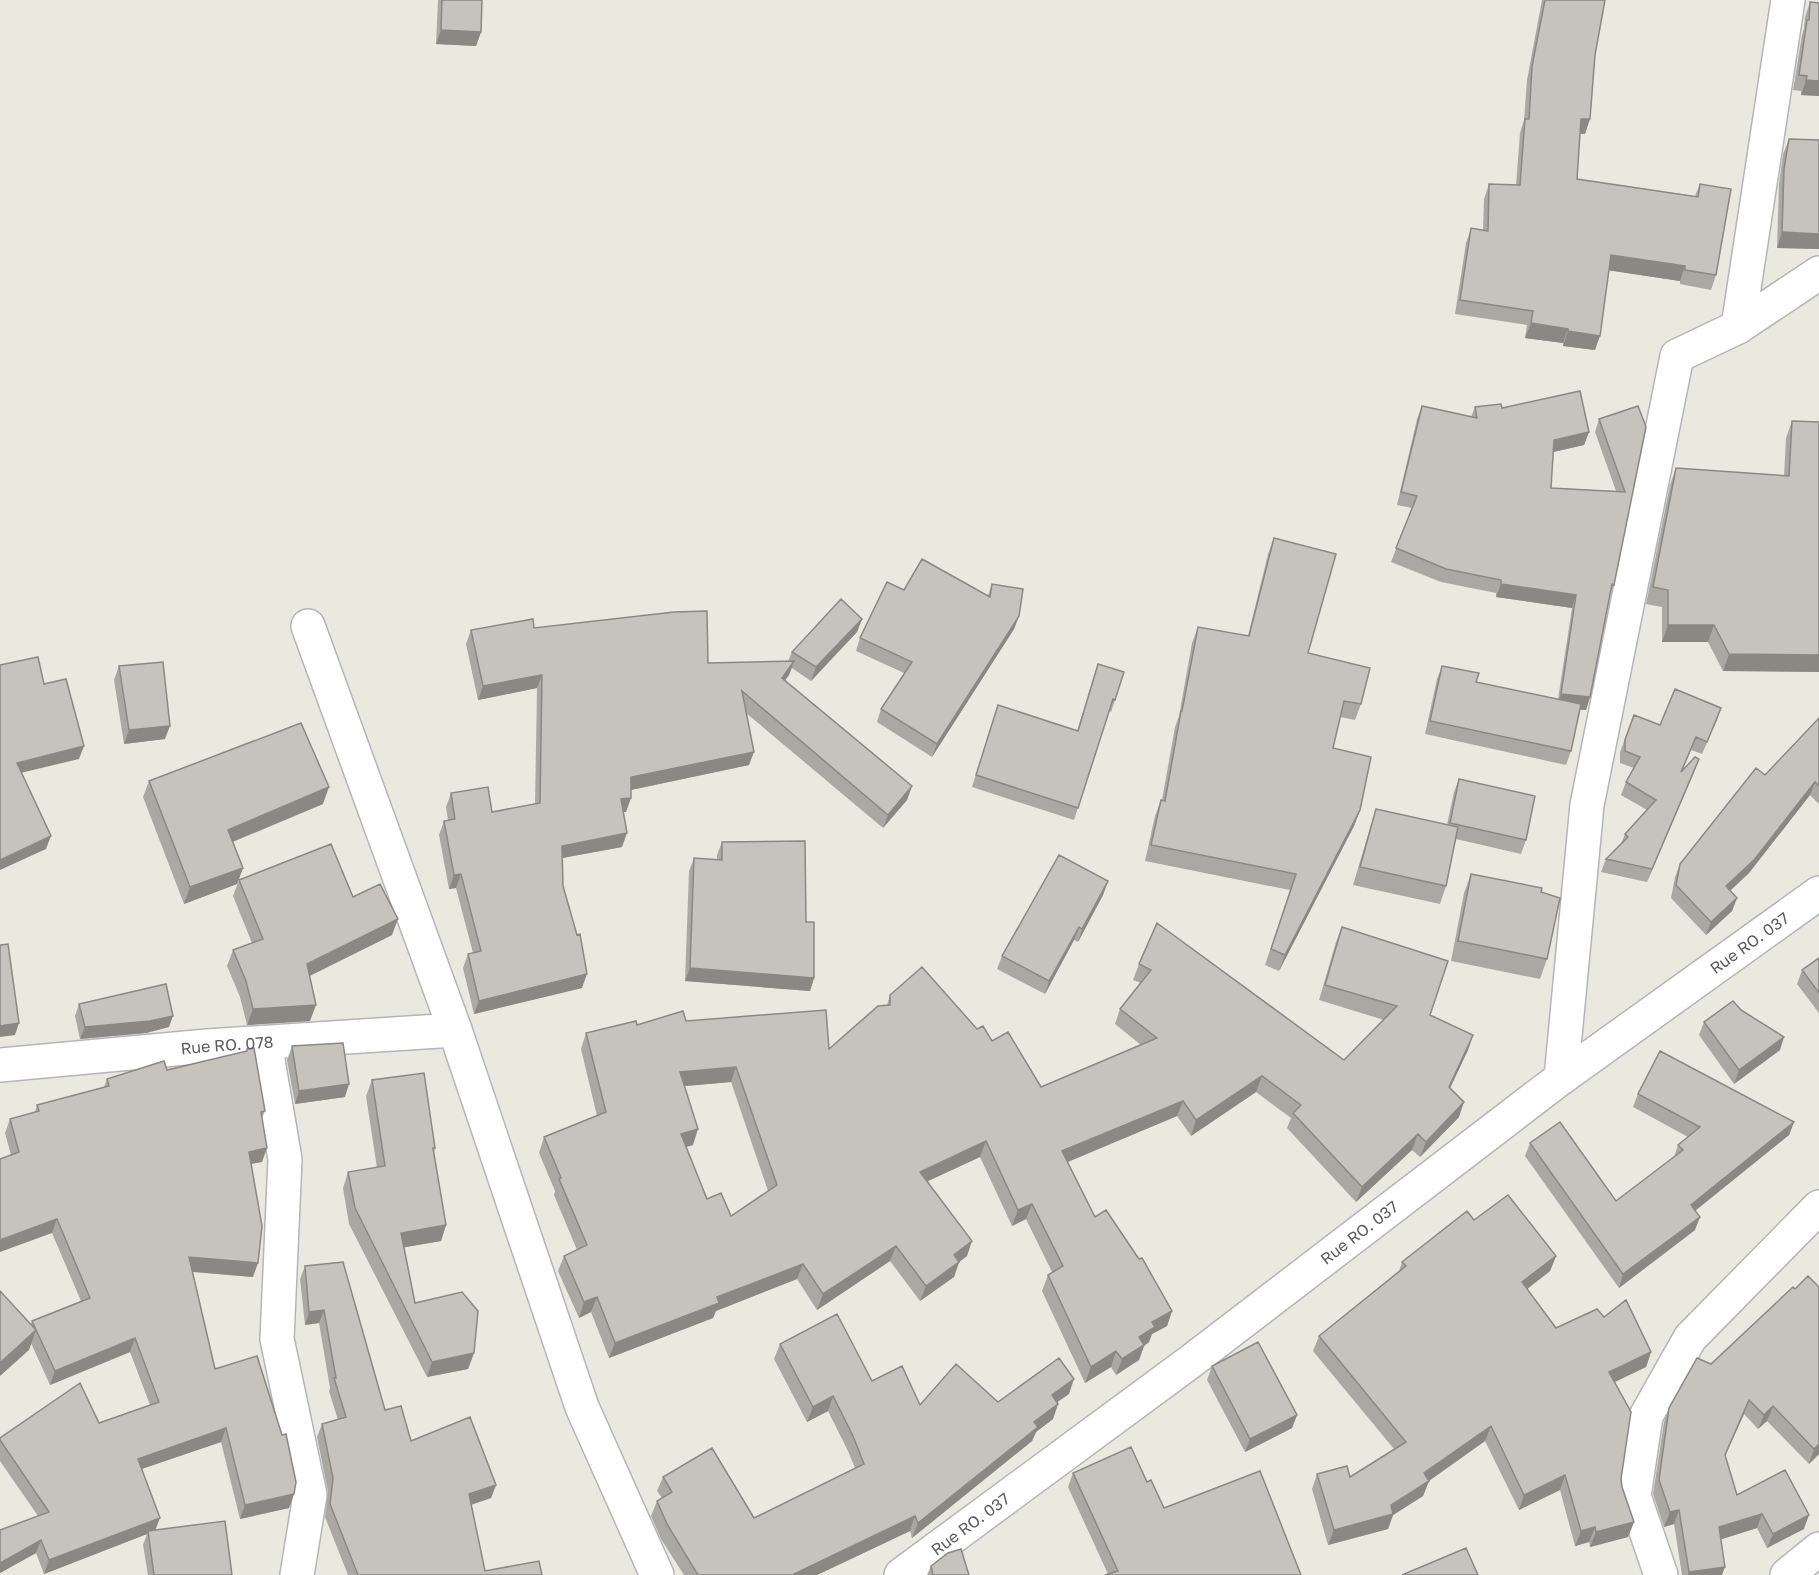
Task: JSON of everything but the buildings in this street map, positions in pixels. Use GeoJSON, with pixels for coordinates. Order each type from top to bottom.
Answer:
{"type":"FeatureCollection","features":[{"type":"Feature","properties":{"kind":"street"},"geometry":{"type":"LineString","coordinates":[[1738,327],[1788,0]]}},
{"type":"Feature","properties":{"kind":"street"},"geometry":{"type":"LineString","coordinates":[[1561,1078],[1587,805],[1677,356],[1738,327],[1819,273]]}},
{"type":"Feature","properties":{"kind":"street"},"geometry":{"type":"LineString","coordinates":[[308,626],[455,1030],[582,1407],[657,1575]]}},
{"type":"Feature","properties":{"kind":"street","name":"Rue RO. 037"},"geometry":{"type":"LineString","coordinates":[[901,1575],[1190,1362],[1561,1078],[1819,893]]}},
{"type":"Feature","properties":{"kind":"street","name":"Rue RO. 078"},"geometry":{"type":"LineString","coordinates":[[0,1065],[455,1030]]}},
{"type":"Feature","properties":{"kind":"street"},"geometry":{"type":"LineString","coordinates":[[265,1043],[285,1159],[277,1339],[310,1495],[297,1575]]}},
{"type":"Feature","properties":{"kind":"street"},"geometry":{"type":"LineString","coordinates":[[1661,1575],[1634,1496],[1646,1416],[1690,1338],[1819,1207]]}},
{"type":"Feature","properties":{"kind":"street"},"geometry":{"type":"LineString","coordinates":[[1787,1575],[1819,1549]]}}]}
